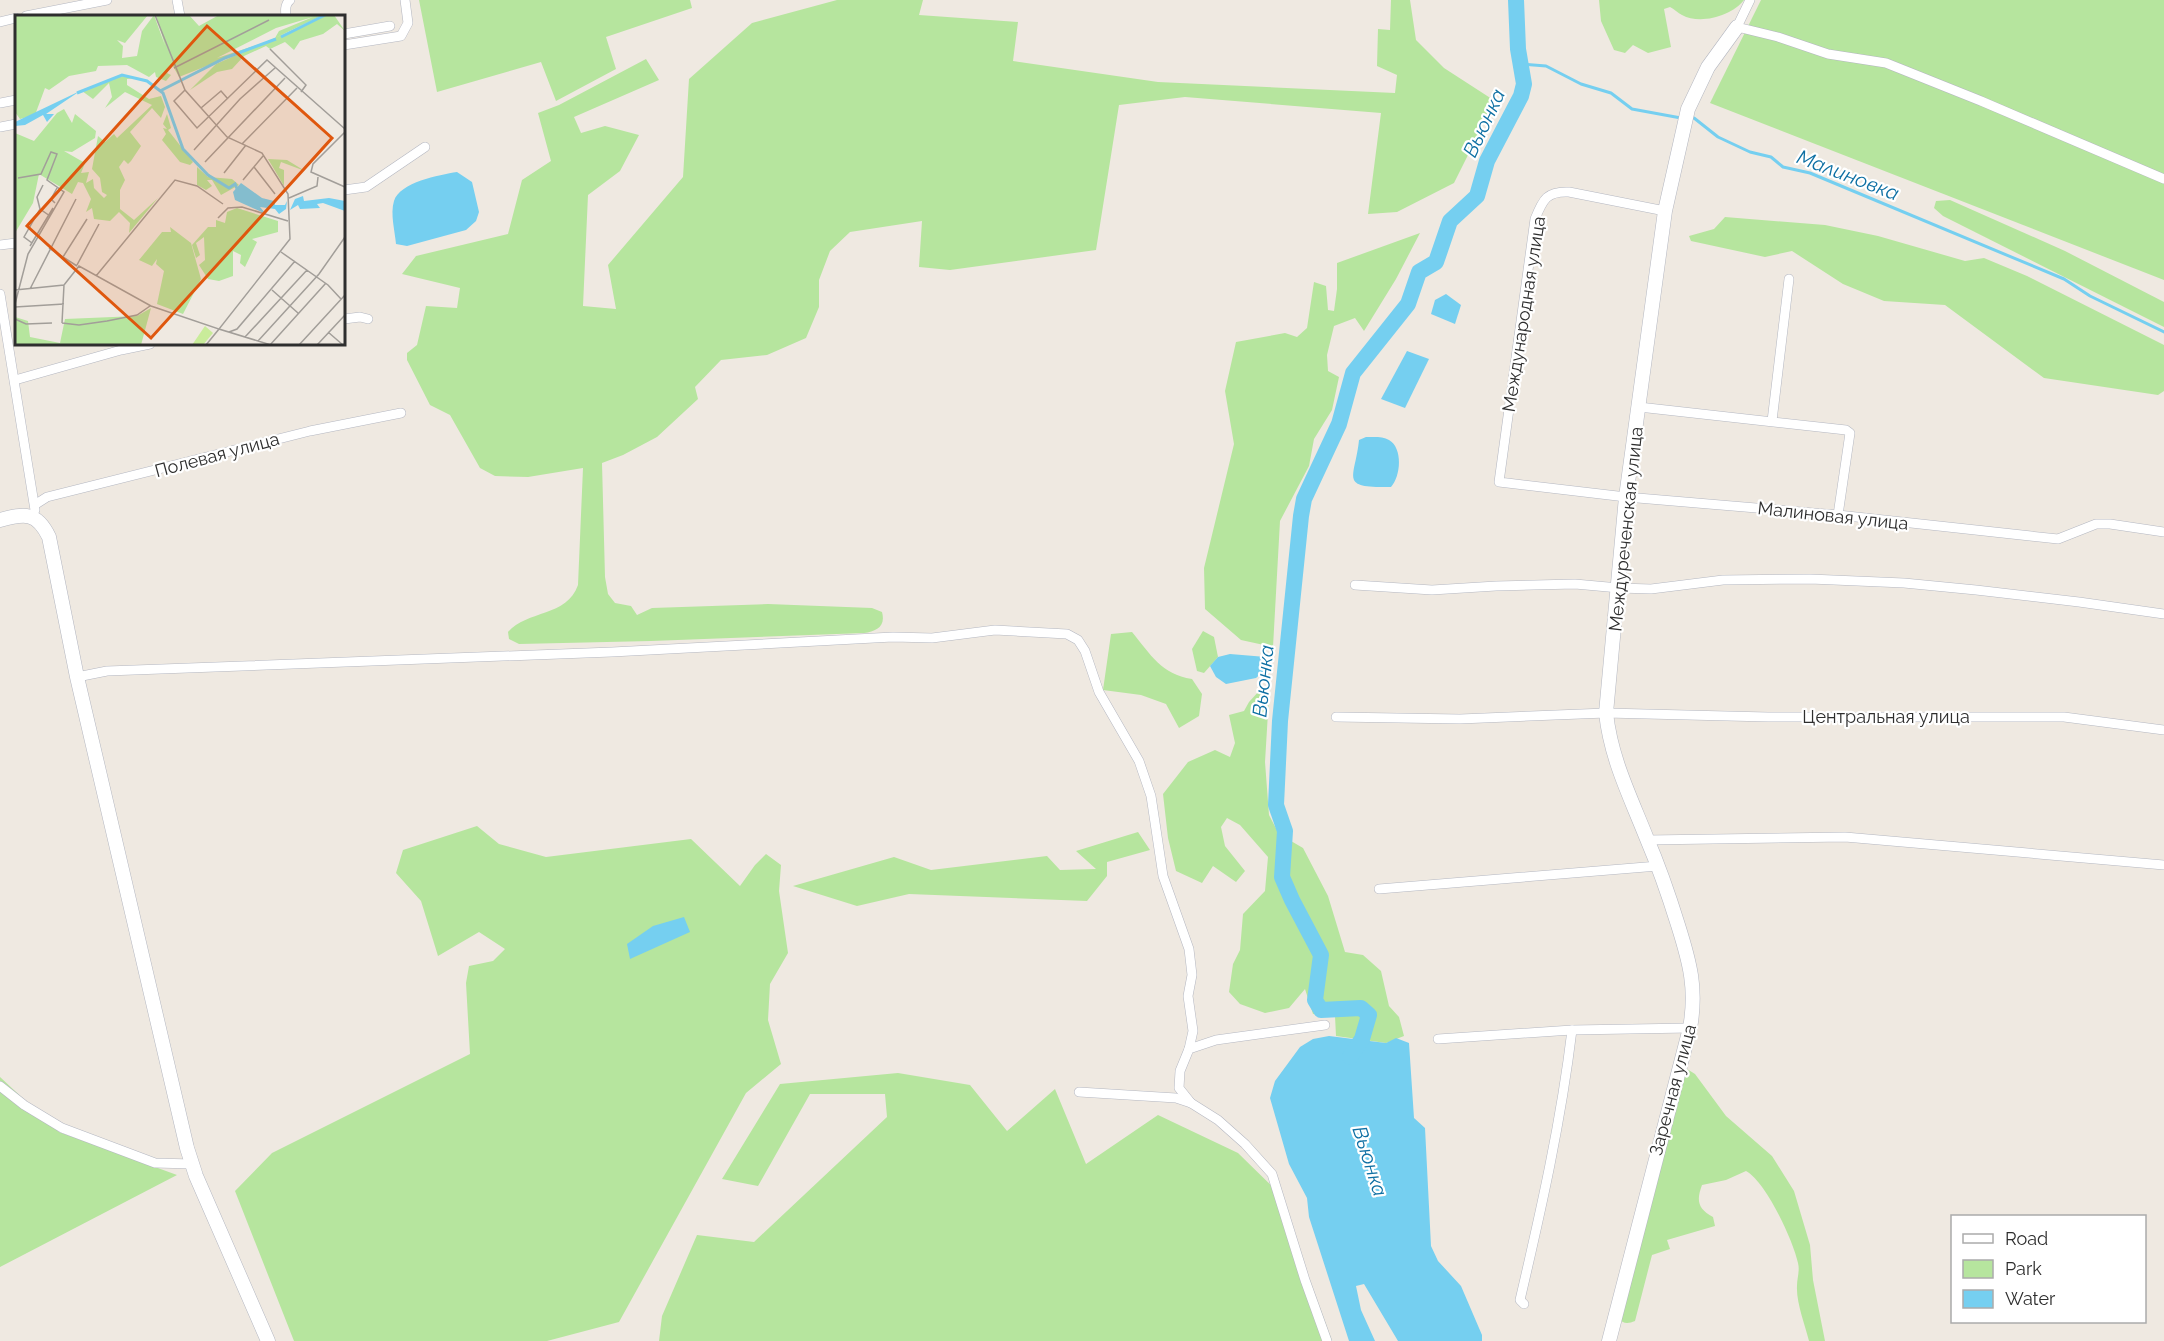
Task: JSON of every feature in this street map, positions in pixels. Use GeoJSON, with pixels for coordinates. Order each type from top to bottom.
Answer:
{"type":"FeatureCollection","features":[{"type":"Feature","properties":{"kind":"street"},"geometry":{"type":"LineString","coordinates":[[31,15],[107,0]]}},
{"type":"Feature","properties":{"kind":"street"},"geometry":{"type":"LineString","coordinates":[[177,0],[180,15]]}},
{"type":"Feature","properties":{"kind":"street"},"geometry":{"type":"LineString","coordinates":[[286,15],[287,3],[290,0]]}},
{"type":"Feature","properties":{"kind":"street"},"geometry":{"type":"LineString","coordinates":[[345,45],[401,36],[408,22],[405,0]]}},
{"type":"Feature","properties":{"kind":"street"},"geometry":{"type":"LineString","coordinates":[[1750,0],[1737,27],[1778,37],[1828,54],[1886,63],[1981,100],[2164,179]]}},
{"type":"Feature","properties":{"kind":"street"},"geometry":{"type":"LineString","coordinates":[[0,22],[15,18]]}},
{"type":"Feature","properties":{"kind":"street"},"geometry":{"type":"LineString","coordinates":[[345,34],[390,26]]}},
{"type":"Feature","properties":{"kind":"street","name":"Междуреченская улица"},"geometry":{"type":"LineString","coordinates":[[1648,840],[1615,762],[1606,713],[1626,497],[1665,211],[1688,109],[1708,67],[1737,27]]}},
{"type":"Feature","properties":{"kind":"street"},"geometry":{"type":"LineString","coordinates":[[0,103],[15,100]]}},
{"type":"Feature","properties":{"kind":"street"},"geometry":{"type":"LineString","coordinates":[[0,127],[15,124]]}},
{"type":"Feature","properties":{"kind":"street"},"geometry":{"type":"LineString","coordinates":[[345,190],[366,187],[424,147]]}},
{"type":"Feature","properties":{"kind":"street","name":"Международная улица"},"geometry":{"type":"LineString","coordinates":[[1499,482],[1535,219],[1541,204],[1549,195],[1569,192],[1665,211]]}},
{"type":"Feature","properties":{"kind":"street"},"geometry":{"type":"LineString","coordinates":[[0,245],[15,243]]}},
{"type":"Feature","properties":{"kind":"street"},"geometry":{"type":"LineString","coordinates":[[1772,421],[1789,279]]}},
{"type":"Feature","properties":{"kind":"street"},"geometry":{"type":"LineString","coordinates":[[0,294],[35,511],[49,537],[76,677],[178,1113],[192,1164],[268,1341]]}},
{"type":"Feature","properties":{"kind":"street"},"geometry":{"type":"LineString","coordinates":[[345,319],[360,317],[368,319]]}},
{"type":"Feature","properties":{"kind":"street"},"geometry":{"type":"LineString","coordinates":[[15,380],[111,352],[145,345]]}},
{"type":"Feature","properties":{"kind":"street"},"geometry":{"type":"LineString","coordinates":[[1639,407],[1846,430],[1850,433],[1838,516]]}},
{"type":"Feature","properties":{"kind":"street","name":"Полевая улица"},"geometry":{"type":"LineString","coordinates":[[35,511],[46,497],[146,474],[310,431],[401,413]]}},
{"type":"Feature","properties":{"kind":"street","name":"Малиновая улица"},"geometry":{"type":"LineString","coordinates":[[1499,482],[1626,497],[2058,539],[2096,524],[2164,532]]}},
{"type":"Feature","properties":{"kind":"street"},"geometry":{"type":"LineString","coordinates":[[0,520],[26,516],[35,511]]}},
{"type":"Feature","properties":{"kind":"street"},"geometry":{"type":"LineString","coordinates":[[1355,585],[1432,590],[1575,584],[1650,588],[1723,580],[1810,579],[1904,583],[2079,602],[2164,614]]}},
{"type":"Feature","properties":{"kind":"street"},"geometry":{"type":"LineString","coordinates":[[76,677],[107,672],[612,652],[893,637],[932,638],[995,630],[1067,634],[1078,640],[1085,651],[1099,692],[1139,761],[1151,796],[1163,876],[1190,949],[1192,975],[1188,996],[1193,1030],[1189,1049],[1180,1071],[1179,1088],[1191,1102],[1218,1120],[1245,1144],[1272,1174],[1305,1280],[1328,1341]]}},
{"type":"Feature","properties":{"kind":"street","name":"Центральная улица"},"geometry":{"type":"LineString","coordinates":[[1336,717],[1460,719],[1606,713],[1768,717],[2064,717],[2164,730]]}},
{"type":"Feature","properties":{"kind":"street"},"geometry":{"type":"LineString","coordinates":[[1648,840],[1845,837],[2164,866]]}},
{"type":"Feature","properties":{"kind":"street","name":"Заречная улица"},"geometry":{"type":"LineString","coordinates":[[1609,1341],[1694,1007],[1694,982],[1690,962],[1648,840]]}},
{"type":"Feature","properties":{"kind":"street"},"geometry":{"type":"LineString","coordinates":[[1379,889],[1658,866]]}},
{"type":"Feature","properties":{"kind":"street"},"geometry":{"type":"LineString","coordinates":[[1189,1049],[1216,1040],[1325,1025]]}},
{"type":"Feature","properties":{"kind":"street"},"geometry":{"type":"LineString","coordinates":[[1438,1039],[1572,1030],[1690,1028]]}},
{"type":"Feature","properties":{"kind":"street"},"geometry":{"type":"LineString","coordinates":[[1524,1304],[1520,1300],[1564,1098],[1572,1030]]}},
{"type":"Feature","properties":{"kind":"street"},"geometry":{"type":"LineString","coordinates":[[0,1086],[24,1105],[62,1128],[155,1163],[192,1164]]}},
{"type":"Feature","properties":{"kind":"street"},"geometry":{"type":"LineString","coordinates":[[1079,1092],[1176,1098],[1191,1102]]}},
{"type":"Feature","properties":{"kind":"green space"},"geometry":{"type":"Polygon","coordinates":[[[419,0],[690,0],[692,8],[606,37],[616,69],[556,101],[541,62],[437,92],[419,0]]]}},
{"type":"Feature","properties":{"kind":"green space"},"geometry":{"type":"Polygon","coordinates":[[[837,0],[923,0],[919,15],[1018,22],[1013,61],[1158,82],[1395,93],[1397,75],[1377,66],[1378,29],[1390,30],[1391,0],[1410,0],[1416,40],[1444,68],[1495,101],[1454,183],[1397,212],[1368,214],[1381,113],[1185,97],[1119,105],[1096,250],[950,270],[919,267],[922,221],[850,232],[830,251],[819,280],[819,307],[806,338],[767,355],[721,360],[695,387],[698,399],[657,437],[602,463],[605,577],[608,594],[615,603],[631,606],[637,615],[652,608],[768,604],[872,608],[882,612],[881,625],[864,633],[519,644],[509,639],[508,632],[516,625],[565,603],[573,595],[578,585],[583,468],[528,477],[495,476],[480,468],[450,415],[430,405],[407,360],[407,353],[417,345],[426,306],[457,308],[460,288],[402,274],[416,256],[508,234],[522,180],[551,161],[538,113],[559,105],[646,59],[659,80],[574,117],[581,133],[605,126],[639,135],[620,171],[588,195],[583,306],[616,309],[608,265],[683,177],[689,79],[752,23],[837,0]]]}},
{"type":"Feature","properties":{"kind":"green space"},"geometry":{"type":"Polygon","coordinates":[[[1599,0],[1744,0],[1739,6],[1724,14],[1706,19],[1689,18],[1670,7],[1664,9],[1671,47],[1648,53],[1633,45],[1625,53],[1614,50],[1601,21],[1599,0]]]}},
{"type":"Feature","properties":{"kind":"green space"},"geometry":{"type":"Polygon","coordinates":[[[1761,0],[2164,0],[2164,280],[1710,103],[1761,0]]]}},
{"type":"Feature","properties":{"kind":"green space"},"geometry":{"type":"Polygon","coordinates":[[[1950,200],[2065,251],[2164,302],[2164,327],[1943,216],[1934,208],[1936,201],[1950,200]]]}},
{"type":"Feature","properties":{"kind":"green space"},"geometry":{"type":"Polygon","coordinates":[[[1725,217],[1825,225],[1878,236],[1965,261],[1984,258],[2027,276],[2164,345],[2164,391],[2158,395],[2044,378],[1945,305],[1884,301],[1843,284],[1792,251],[1765,257],[1691,241],[1689,236],[1714,229],[1725,217]]]}},
{"type":"Feature","properties":{"kind":"green space"},"geometry":{"type":"Polygon","coordinates":[[[1420,233],[1396,279],[1364,331],[1355,318],[1334,326],[1327,355],[1328,371],[1339,377],[1332,410],[1314,439],[1309,466],[1280,521],[1273,647],[1241,640],[1205,609],[1204,568],[1234,444],[1225,391],[1236,342],[1285,333],[1297,337],[1307,328],[1314,282],[1326,286],[1328,310],[1334,311],[1337,263],[1420,233]]]}},
{"type":"Feature","properties":{"kind":"green space"},"geometry":{"type":"Polygon","coordinates":[[[1203,631],[1214,637],[1218,657],[1204,673],[1197,671],[1192,649],[1203,631]]]}},
{"type":"Feature","properties":{"kind":"green space"},"geometry":{"type":"Polygon","coordinates":[[[1132,632],[1164,668],[1192,679],[1202,694],[1199,716],[1179,728],[1166,704],[1141,695],[1103,690],[1111,634],[1132,632]]]}},
{"type":"Feature","properties":{"kind":"green space"},"geometry":{"type":"Polygon","coordinates":[[[1260,690],[1269,696],[1265,762],[1269,815],[1279,834],[1303,848],[1328,896],[1345,952],[1363,955],[1381,971],[1389,1006],[1399,1017],[1404,1036],[1386,1043],[1336,1036],[1335,1016],[1313,1014],[1305,989],[1289,1008],[1265,1013],[1240,1004],[1229,992],[1233,964],[1240,950],[1243,914],[1265,891],[1268,857],[1240,825],[1227,818],[1221,827],[1225,846],[1245,871],[1236,882],[1213,866],[1202,883],[1176,871],[1168,838],[1163,794],[1188,762],[1215,750],[1230,757],[1235,743],[1229,715],[1244,711],[1260,690]]]}},
{"type":"Feature","properties":{"kind":"green space"},"geometry":{"type":"Polygon","coordinates":[[[477,826],[499,844],[546,857],[691,839],[740,886],[766,854],[781,865],[779,891],[788,953],[770,984],[768,1020],[781,1064],[746,1093],[619,1322],[547,1341],[294,1341],[235,1191],[272,1153],[470,1054],[466,983],[469,966],[493,961],[505,949],[479,932],[438,956],[421,901],[396,873],[403,850],[477,826]]]}},
{"type":"Feature","properties":{"kind":"green space"},"geometry":{"type":"Polygon","coordinates":[[[1138,832],[1150,850],[1107,862],[1107,876],[1087,901],[909,894],[857,906],[793,886],[894,857],[931,870],[1047,856],[1060,870],[1096,869],[1076,851],[1138,832]]]}},
{"type":"Feature","properties":{"kind":"green space"},"geometry":{"type":"Polygon","coordinates":[[[1687,1069],[1695,1074],[1726,1116],[1772,1156],[1794,1191],[1810,1245],[1813,1280],[1825,1341],[1809,1341],[1798,1299],[1799,1266],[1791,1240],[1770,1199],[1754,1177],[1746,1171],[1726,1180],[1702,1185],[1699,1196],[1701,1208],[1713,1217],[1715,1226],[1667,1240],[1670,1249],[1652,1255],[1635,1321],[1626,1323],[1618,1318],[1687,1069]]]}},
{"type":"Feature","properties":{"kind":"green space"},"geometry":{"type":"Polygon","coordinates":[[[898,1073],[970,1085],[1007,1131],[1055,1089],[1086,1164],[1158,1115],[1238,1153],[1277,1191],[1332,1341],[659,1341],[662,1316],[697,1235],[754,1242],[887,1117],[885,1094],[810,1094],[758,1186],[722,1179],[780,1084],[898,1073]]]}},
{"type":"Feature","properties":{"kind":"green space"},"geometry":{"type":"Polygon","coordinates":[[[0,1077],[59,1132],[177,1175],[0,1267],[0,1077]]]}},
{"type":"Feature","properties":{"kind":"water"},"geometry":{"type":"Polygon","coordinates":[[[457,172],[472,182],[479,212],[476,221],[466,230],[407,246],[396,244],[392,211],[398,194],[421,180],[457,172]]]}},
{"type":"Feature","properties":{"kind":"water"},"geometry":{"type":"Polygon","coordinates":[[[1446,294],[1461,305],[1455,324],[1431,314],[1435,300],[1446,294]]]}},
{"type":"Feature","properties":{"kind":"water"},"geometry":{"type":"Polygon","coordinates":[[[1407,351],[1429,359],[1405,408],[1381,399],[1407,351]]]}},
{"type":"Feature","properties":{"kind":"water"},"geometry":{"type":"Polygon","coordinates":[[[1366,437],[1387,439],[1397,449],[1399,462],[1397,476],[1391,487],[1363,486],[1354,479],[1353,472],[1359,440],[1366,437]]]}},
{"type":"Feature","properties":{"kind":"water"},"geometry":{"type":"Polygon","coordinates":[[[1230,654],[1266,657],[1265,670],[1256,678],[1226,684],[1216,677],[1210,666],[1218,657],[1230,654]]]}},
{"type":"Feature","properties":{"kind":"water"},"geometry":{"type":"Polygon","coordinates":[[[684,917],[690,932],[630,959],[627,944],[653,926],[684,917]]]}},
{"type":"Feature","properties":{"kind":"water"},"geometry":{"type":"Polygon","coordinates":[[[1329,1036],[1386,1043],[1396,1038],[1409,1043],[1414,1118],[1425,1128],[1431,1246],[1438,1261],[1461,1286],[1482,1335],[1482,1341],[1398,1341],[1364,1284],[1356,1286],[1361,1310],[1375,1341],[1349,1341],[1309,1217],[1307,1198],[1289,1164],[1270,1098],[1275,1081],[1300,1047],[1313,1039],[1329,1036]]]}},
{"type":"Feature","properties":{"kind":"waterway","name":"Вьюнка"},"geometry":{"type":"LineString","coordinates":[[1350,1057],[1362,1039],[1369,1015],[1361,1008],[1321,1010],[1315,1000],[1321,955],[1282,877],[1285,831],[1276,805],[1280,721],[1301,516],[1304,499],[1339,424],[1353,373],[1408,304],[1419,272],[1436,262],[1450,221],[1477,196],[1487,161],[1521,96],[1524,84],[1518,49],[1516,0]]}},
{"type":"Feature","properties":{"kind":"waterway","name":"Малиновка"},"geometry":{"type":"LineString","coordinates":[[1521,64],[1546,66],[1581,84],[1611,93],[1632,109],[1681,118]]}},
{"type":"Feature","properties":{"kind":"waterway","name":"Малиновка"},"geometry":{"type":"LineString","coordinates":[[1690,118],[1694,118],[1718,137],[1750,152],[1771,157],[1783,167],[1810,173],[2064,279],[2090,296],[2164,332]]}}]}
